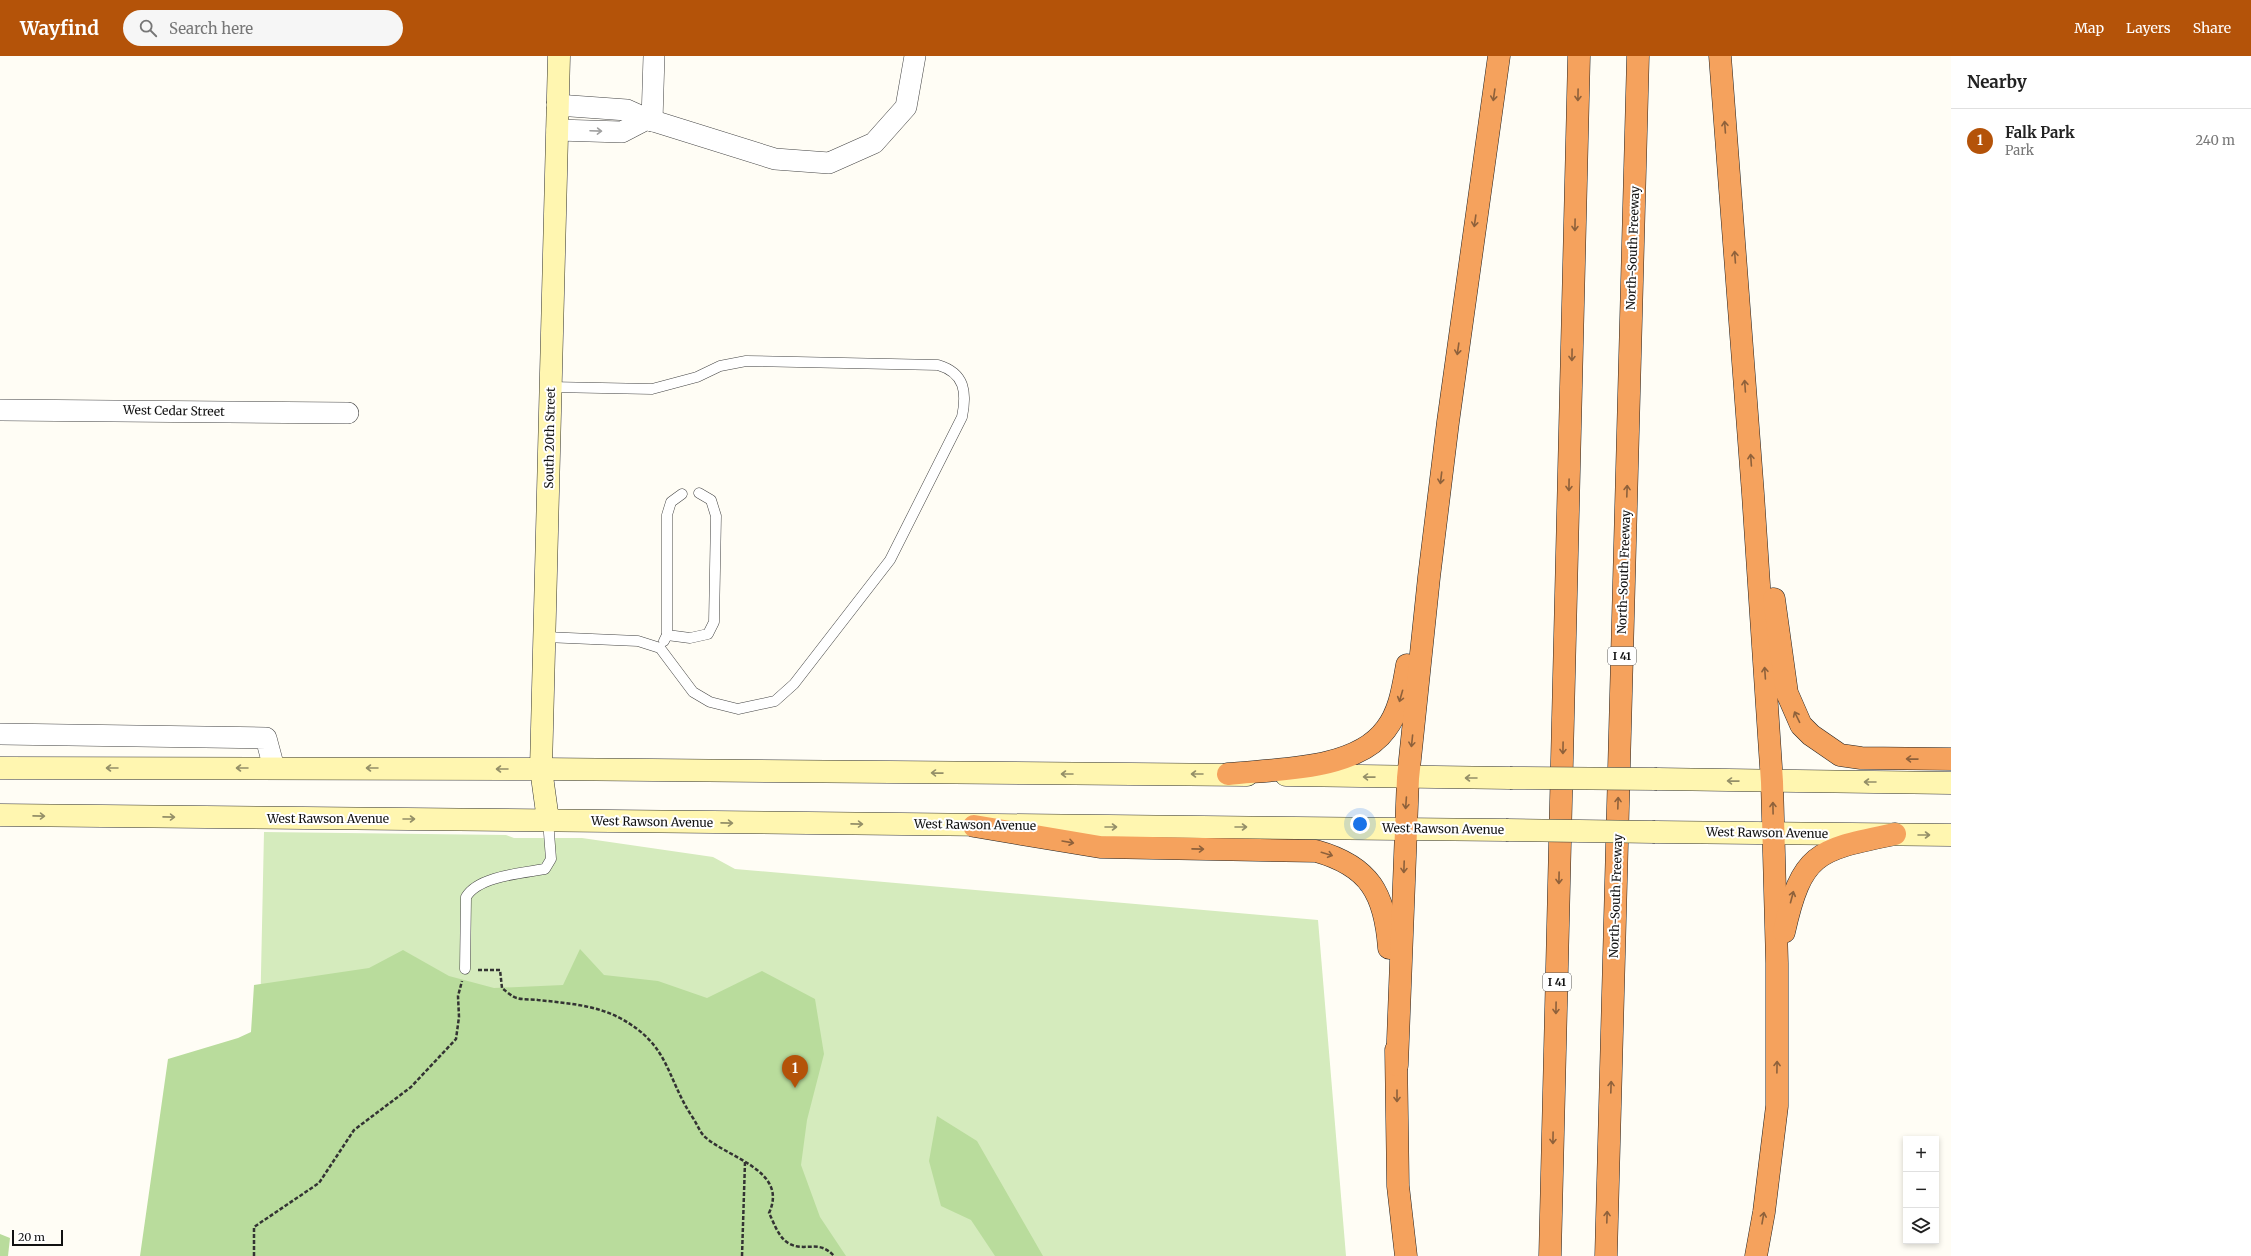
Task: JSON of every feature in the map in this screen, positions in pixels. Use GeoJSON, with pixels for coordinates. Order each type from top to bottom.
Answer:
{"type":"FeatureCollection","features":[{"type":"Feature","properties":{"kind":"highway"},"geometry":{"type":"LineString","coordinates":[[1406,1256],[1398,1186],[1397,1065],[1408,778],[1429,577],[1448,422],[1499,56]]}},
{"type":"Feature","properties":{"kind":"highway","name":"I 41"},"geometry":{"type":"LineString","coordinates":[[1550,1256],[1579,56]]}},
{"type":"Feature","properties":{"kind":"highway","name":"North-South Freeway"},"geometry":{"type":"LineString","coordinates":[[1606,1256],[1638,56]]}},
{"type":"Feature","properties":{"kind":"highway"},"geometry":{"type":"LineString","coordinates":[[1720,56],[1753,494],[1772,782],[1777,963],[1776,1106],[1764,1212],[1756,1256]]}},
{"type":"Feature","properties":{"kind":"highway"},"geometry":{"type":"LineString","coordinates":[[1753,494],[1769,558],[1787,693],[1801,725],[1822,744],[1840,754],[1861,758],[1951,759]]}},
{"type":"Feature","properties":{"kind":"highway"},"geometry":{"type":"LineString","coordinates":[[1228,774],[1316,764],[1355,754],[1376,742],[1387,729],[1397,709],[1403,687],[1413,629],[1429,577]]}},
{"type":"Feature","properties":{"kind":"highway"},"geometry":{"type":"LineString","coordinates":[[974,826],[1100,847],[1316,851],[1342,860],[1353,867],[1375,889],[1382,901],[1387,919],[1397,1065]]}},
{"type":"Feature","properties":{"kind":"highway"},"geometry":{"type":"LineString","coordinates":[[1777,963],[1794,891],[1810,864],[1822,854],[1843,845],[1895,834]]}},
{"type":"Feature","properties":{"kind":"main road","name":"South 20th Street"},"geometry":{"type":"LineString","coordinates":[[548,820],[541,769],[559,56]]}},
{"type":"Feature","properties":{"kind":"main road"},"geometry":{"type":"LineString","coordinates":[[0,768],[541,769],[1228,774],[1408,778],[1951,783]]}},
{"type":"Feature","properties":{"kind":"main road","name":"West Rawson Avenue"},"geometry":{"type":"LineString","coordinates":[[0,815],[974,826],[1405,828],[1951,835]]}},
{"type":"Feature","properties":{"kind":"street"},"geometry":{"type":"LineString","coordinates":[[649,120],[654,56]]}},
{"type":"Feature","properties":{"kind":"street"},"geometry":{"type":"LineString","coordinates":[[557,105],[628,110],[649,120],[775,159],[829,163],[874,143],[906,107],[916,56]]}},
{"type":"Feature","properties":{"kind":"street"},"geometry":{"type":"LineString","coordinates":[[557,130],[622,132],[649,120]]}},
{"type":"Feature","properties":{"kind":"street","name":"West Cedar Street"},"geometry":{"type":"LineString","coordinates":[[0,410],[348,413]]}},
{"type":"Feature","properties":{"kind":"street"},"geometry":{"type":"LineString","coordinates":[[0,734],[266,738],[274,768]]}},
{"type":"Feature","properties":{"kind":"lane"},"geometry":{"type":"LineString","coordinates":[[545,637],[638,641],[660,648],[693,692],[710,702],[738,709],[775,701],[794,684],[890,560],[962,417],[966,399],[962,382],[951,369],[938,365],[746,361],[720,366],[697,377],[652,389],[551,387]]}},
{"type":"Feature","properties":{"kind":"lane"},"geometry":{"type":"LineString","coordinates":[[667,635],[690,638],[708,634],[714,622],[716,516],[711,500],[698,493]]}},
{"type":"Feature","properties":{"kind":"lane"},"geometry":{"type":"LineString","coordinates":[[660,648],[667,635],[667,515],[671,502],[682,494]]}},
{"type":"Feature","properties":{"kind":"lane"},"geometry":{"type":"LineString","coordinates":[[465,970],[466,897],[470,889],[484,882],[545,869],[551,859],[548,820]]}},
{"type":"Feature","properties":{"kind":"path"},"geometry":{"type":"LineString","coordinates":[[254,1256],[254,1227],[319,1183],[354,1130],[410,1087],[456,1039],[460,1017],[458,996],[465,970],[500,970],[502,988],[516,998],[583,1005],[618,1017],[637,1028],[655,1045],[665,1058],[687,1109],[703,1135],[758,1169],[773,1193],[773,1203],[769,1213],[781,1237],[790,1244],[814,1245],[828,1249],[834,1256]]}},
{"type":"Feature","properties":{"kind":"path"},"geometry":{"type":"LineString","coordinates":[[742,1256],[745,1162]]}},
{"type":"Feature","properties":{"kind":"green space"},"geometry":{"type":"Polygon","coordinates":[[[264,832],[506,835],[514,838],[582,838],[713,857],[735,869],[1318,920],[1346,1256],[255,1256],[264,832]]]}},
{"type":"Feature","properties":{"kind":"green space"},"geometry":{"type":"Polygon","coordinates":[[[580,949],[604,975],[658,981],[707,998],[762,971],[815,999],[824,1054],[807,1120],[801,1165],[820,1217],[846,1256],[140,1256],[168,1059],[238,1038],[251,1032],[254,985],[369,968],[403,950],[449,976],[494,988],[563,985],[580,949]]]}},
{"type":"Feature","properties":{"kind":"green space"},"geometry":{"type":"Polygon","coordinates":[[[937,1116],[977,1141],[1043,1256],[995,1256],[971,1220],[941,1206],[929,1161],[937,1116]]]}},
{"type":"Feature","properties":{"kind":"green space"},"geometry":{"type":"Polygon","coordinates":[[[0,1234],[10,1238],[8,1256],[0,1256],[0,1234]]]}},
{"type":"Feature","properties":{"kind":"place","name":"Falk Park"},"geometry":{"type":"Point","coordinates":[795,1088]}}]}
